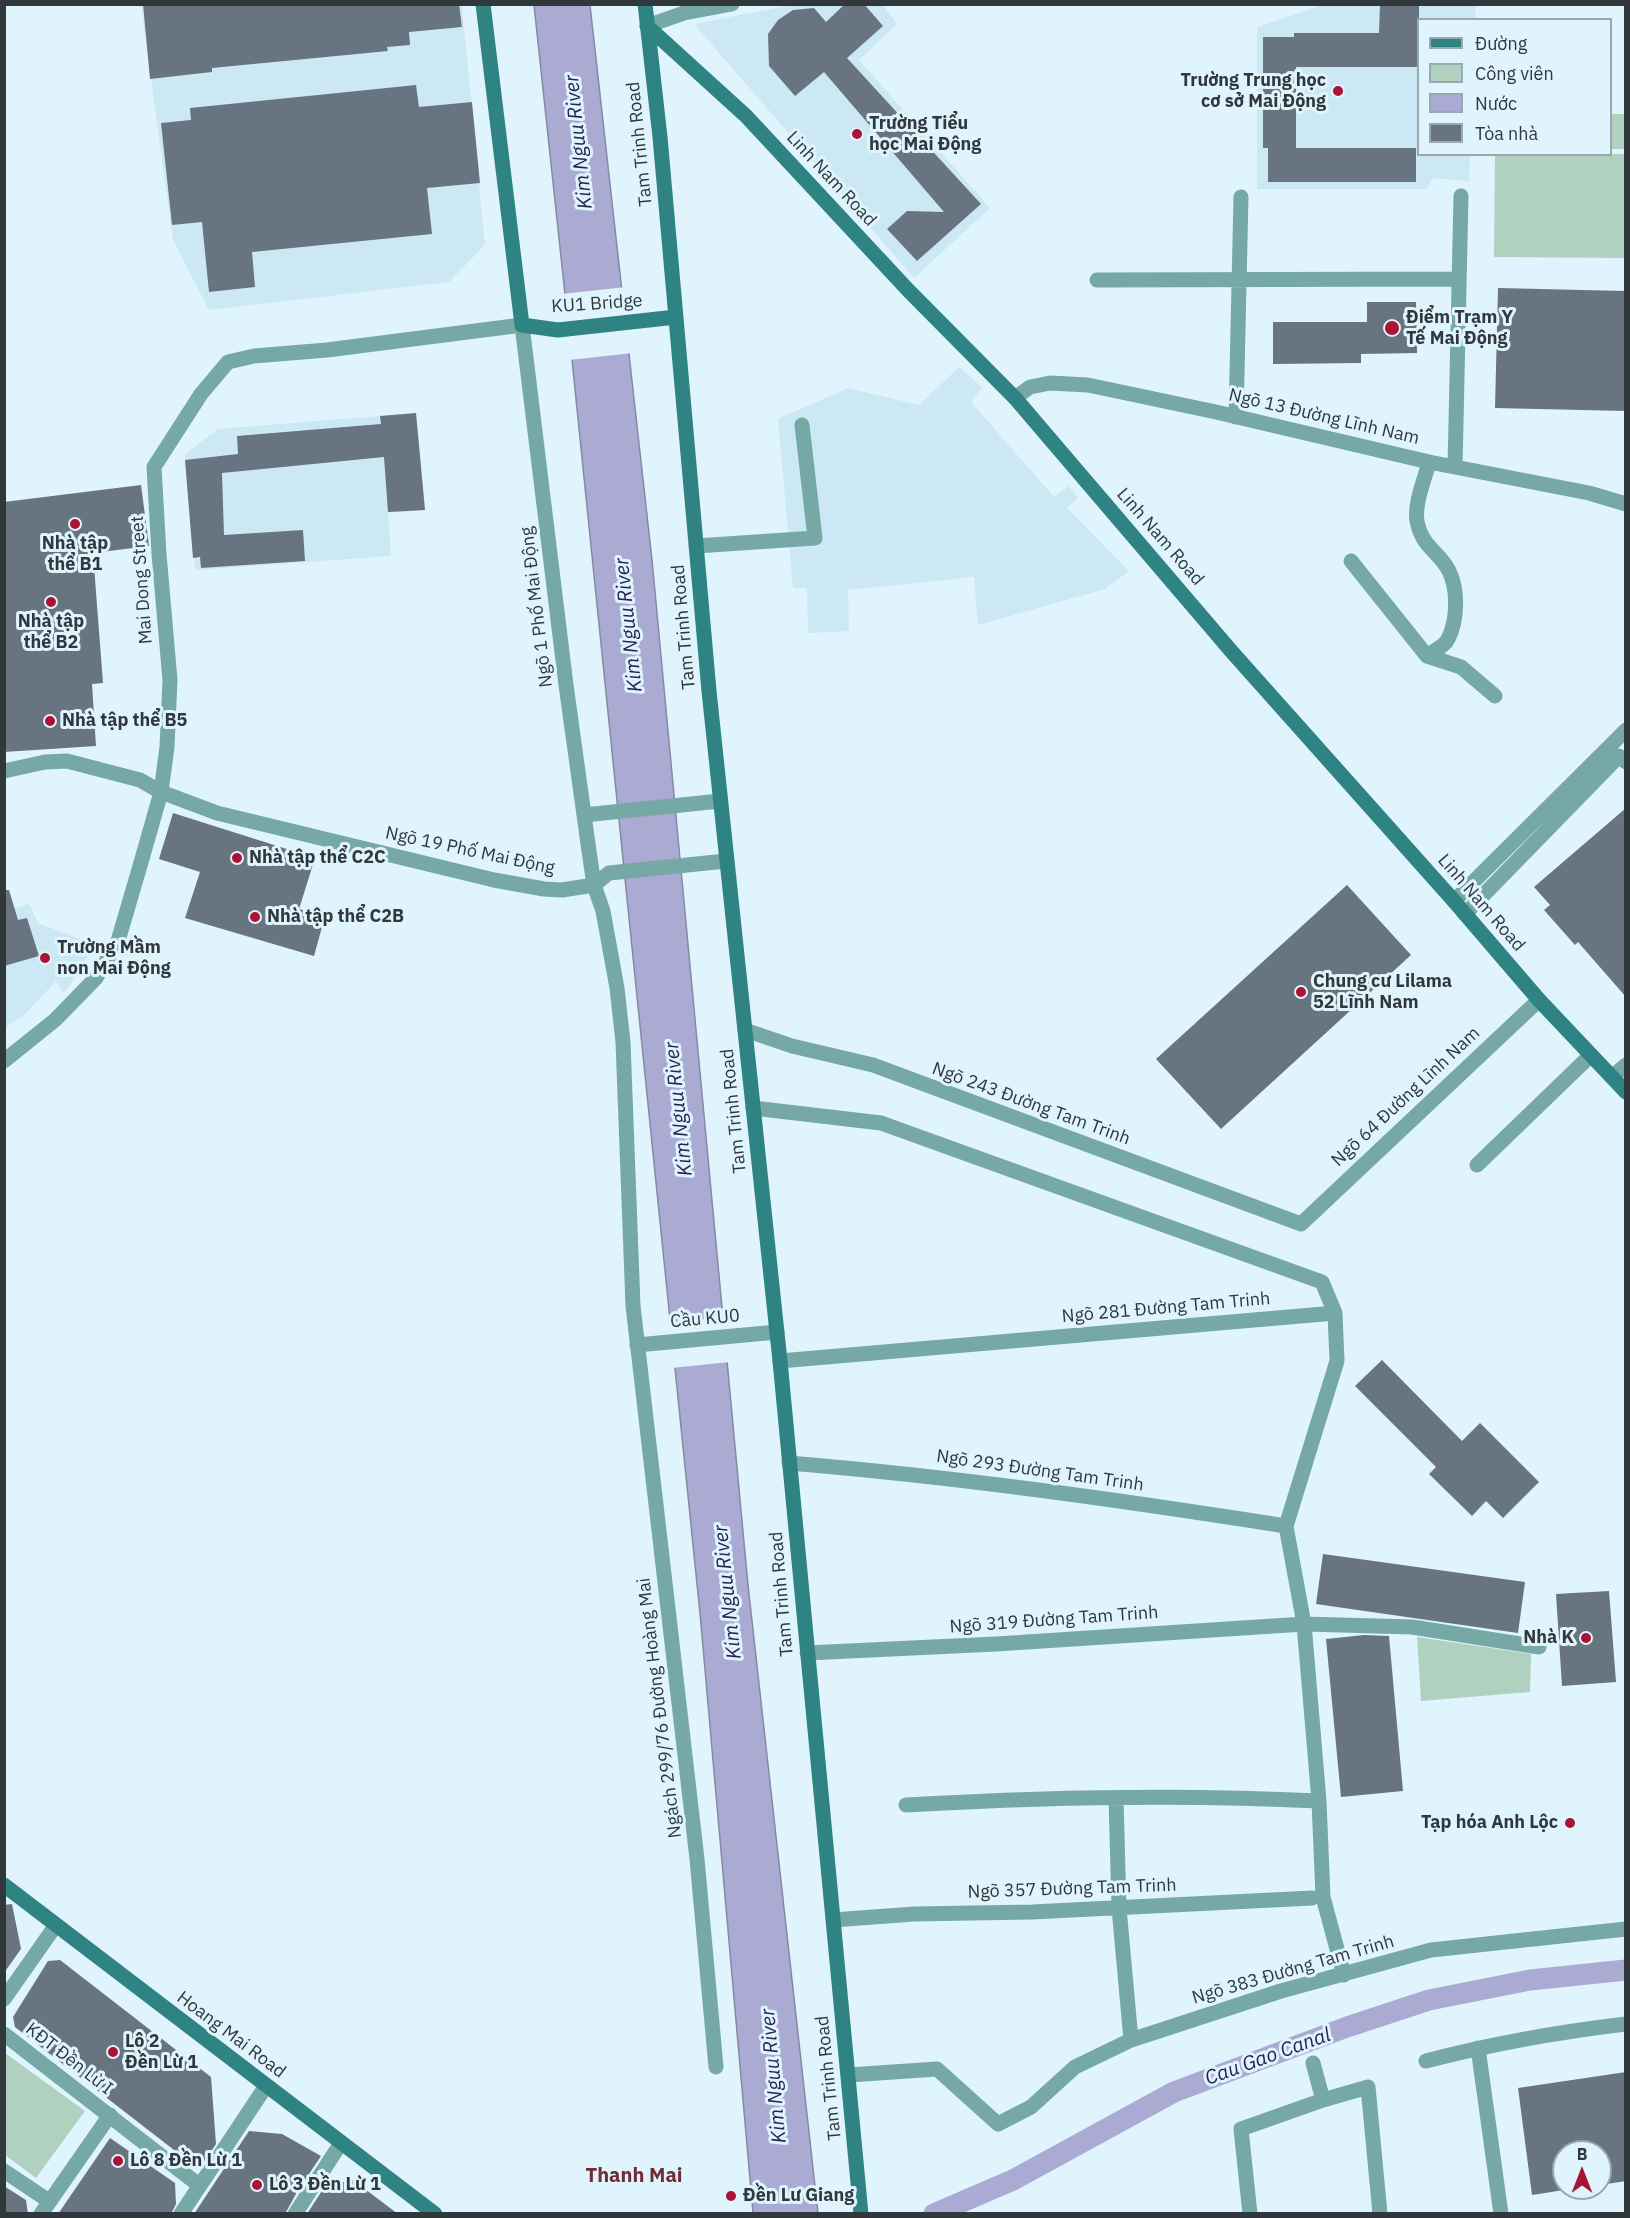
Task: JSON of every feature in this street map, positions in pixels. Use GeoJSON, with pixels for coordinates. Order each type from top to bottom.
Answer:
{"type":"FeatureCollection","features":[{"type":"Feature","properties":{"kind":"main road"},"geometry":{"type":"LineString","coordinates":[[483,4],[522,325]]}},
{"type":"Feature","properties":{"kind":"main road","name":"Tam Trinh Road"},"geometry":{"type":"LineString","coordinates":[[645,4],[720,801],[780,1361],[861,2214]]}},
{"type":"Feature","properties":{"kind":"main road","name":"Linh Nam Road"},"geometry":{"type":"LineString","coordinates":[[647,26],[746,116],[908,290],[1015,398],[1232,652],[1539,1000],[1626,1092]]}},
{"type":"Feature","properties":{"kind":"main road","name":"KU1 Bridge"},"geometry":{"type":"LineString","coordinates":[[522,325],[558,330],[676,317]]}},
{"type":"Feature","properties":{"kind":"main road","name":"Hoang Mai Road"},"geometry":{"type":"LineString","coordinates":[[4,1885],[432,2213]]}},
{"type":"Feature","properties":{"kind":"street"},"geometry":{"type":"LineString","coordinates":[[647,26],[684,13],[732,4]]}},
{"type":"Feature","properties":{"kind":"street"},"geometry":{"type":"LineString","coordinates":[[1455,467],[1461,196]]}},
{"type":"Feature","properties":{"kind":"street"},"geometry":{"type":"LineString","coordinates":[[1236,417],[1240,197]]}},
{"type":"Feature","properties":{"kind":"street"},"geometry":{"type":"LineString","coordinates":[[1097,280],[1459,279]]}},
{"type":"Feature","properties":{"kind":"street","name":"Mai Dong Street"},"geometry":{"type":"LineString","coordinates":[[4,1061],[55,1020],[96,978],[118,941],[161,792],[166,747],[170,680],[154,467],[201,394],[228,362],[254,356],[327,350],[522,325]]}},
{"type":"Feature","properties":{"kind":"street","name":"Ngõ 1 Phố Mai Động"},"geometry":{"type":"LineString","coordinates":[[522,325],[566,685],[594,885]]}},
{"type":"Feature","properties":{"kind":"street","name":"Ngõ 13 Đường Lĩnh Nam"},"geometry":{"type":"LineString","coordinates":[[1015,398],[1030,387],[1050,383],[1088,385],[1429,462],[1589,493],[1626,504]]}},
{"type":"Feature","properties":{"kind":"street"},"geometry":{"type":"LineString","coordinates":[[696,546],[815,538],[802,425]]}},
{"type":"Feature","properties":{"kind":"street"},"geometry":{"type":"LineString","coordinates":[[1427,656],[1447,641],[1452,628],[1456,593],[1449,570],[1424,542],[1417,524],[1416,513],[1429,462]]}},
{"type":"Feature","properties":{"kind":"street"},"geometry":{"type":"LineString","coordinates":[[1352,561],[1427,656],[1461,667],[1495,696]]}},
{"type":"Feature","properties":{"kind":"street"},"geometry":{"type":"LineString","coordinates":[[1454,901],[1626,730]]}},
{"type":"Feature","properties":{"kind":"street"},"geometry":{"type":"LineString","coordinates":[[1465,914],[1619,756],[1626,762]]}},
{"type":"Feature","properties":{"kind":"street","name":"Ngõ 19 Phố Mai Động"},"geometry":{"type":"LineString","coordinates":[[4,771],[33,764],[67,761],[140,780],[161,792],[217,813],[494,880],[562,890],[594,885],[609,873],[726,861]]}},
{"type":"Feature","properties":{"kind":"street"},"geometry":{"type":"LineString","coordinates":[[584,815],[720,801]]}},
{"type":"Feature","properties":{"kind":"street","name":"Ngách 299/76 Đường Hoàng Mai"},"geometry":{"type":"LineString","coordinates":[[594,885],[603,911],[623,1042],[633,1306],[697,1859],[716,2067]]}},
{"type":"Feature","properties":{"kind":"street","name":"Ngõ 64 Đường Lĩnh Nam"},"geometry":{"type":"LineString","coordinates":[[1301,1224],[1539,1000]]}},
{"type":"Feature","properties":{"kind":"street","name":"Ngõ 243 Đường Tam Trinh"},"geometry":{"type":"LineString","coordinates":[[745,1030],[792,1046],[873,1065],[1301,1224]]}},
{"type":"Feature","properties":{"kind":"street"},"geometry":{"type":"LineString","coordinates":[[1478,1165],[1591,1055]]}},
{"type":"Feature","properties":{"kind":"street"},"geometry":{"type":"LineString","coordinates":[[1612,1077],[1626,1065]]}},
{"type":"Feature","properties":{"kind":"street"},"geometry":{"type":"LineString","coordinates":[[753,1108],[881,1123],[1322,1282],[1335,1313],[1337,1361],[1286,1526],[1304,1624],[1323,1897],[1344,1975]]}},
{"type":"Feature","properties":{"kind":"street","name":"Ngõ 281 Đường Tam Trinh"},"geometry":{"type":"LineString","coordinates":[[780,1361],[1335,1313]]}},
{"type":"Feature","properties":{"kind":"street","name":"Cầu KU0"},"geometry":{"type":"LineString","coordinates":[[638,1345],[777,1332]]}},
{"type":"Feature","properties":{"kind":"street","name":"Ngõ 293 Đường Tam Trinh"},"geometry":{"type":"LineString","coordinates":[[789,1463],[906,1473],[1087,1495],[1286,1526]]}},
{"type":"Feature","properties":{"kind":"street","name":"Ngõ 319 Đường Tam Trinh"},"geometry":{"type":"LineString","coordinates":[[807,1653],[996,1644],[1304,1624],[1412,1627],[1539,1647]]}},
{"type":"Feature","properties":{"kind":"street"},"geometry":{"type":"LineString","coordinates":[[906,1805],[1007,1799],[1236,1797],[1318,1801]]}},
{"type":"Feature","properties":{"kind":"street"},"geometry":{"type":"LineString","coordinates":[[1116,1798],[1119,1908],[1131,2040]]}},
{"type":"Feature","properties":{"kind":"street","name":"Ngõ 357 Đường Tam Trinh"},"geometry":{"type":"LineString","coordinates":[[833,1920],[914,1914],[1032,1912],[1312,1898]]}},
{"type":"Feature","properties":{"kind":"street"},"geometry":{"type":"LineString","coordinates":[[4,1999],[56,1925]]}},
{"type":"Feature","properties":{"kind":"street","name":"Ngõ 383 Đường Tam Trinh"},"geometry":{"type":"LineString","coordinates":[[849,2075],[937,2069],[998,2124],[1031,2107],[1075,2067],[1131,2040],[1281,1991],[1431,1950],[1626,1929]]}},
{"type":"Feature","properties":{"kind":"street"},"geometry":{"type":"LineString","coordinates":[[1426,2061],[1478,2048],[1585,2028],[1626,2024]]}},
{"type":"Feature","properties":{"kind":"street","name":"KĐT Đền Lừ I"},"geometry":{"type":"LineString","coordinates":[[4,2034],[200,2186]]}},
{"type":"Feature","properties":{"kind":"street"},"geometry":{"type":"LineString","coordinates":[[1478,2048],[1501,2214]]}},
{"type":"Feature","properties":{"kind":"street"},"geometry":{"type":"LineString","coordinates":[[1313,2063],[1323,2100]]}},
{"type":"Feature","properties":{"kind":"street"},"geometry":{"type":"LineString","coordinates":[[181,2214],[266,2086]]}},
{"type":"Feature","properties":{"kind":"street"},"geometry":{"type":"LineString","coordinates":[[1250,2214],[1242,2129],[1323,2100],[1368,2087],[1380,2214]]}},
{"type":"Feature","properties":{"kind":"street","name":"KĐT Đền Lừ I"},"geometry":{"type":"LineString","coordinates":[[4,2171],[45,2207],[110,2115]]}},
{"type":"Feature","properties":{"kind":"street"},"geometry":{"type":"LineString","coordinates":[[296,2214],[341,2143]]}},
{"type":"Feature","properties":{"kind":"shaded area"},"geometry":{"type":"Polygon","coordinates":[[[141,5],[462,5],[485,245],[449,282],[209,310],[173,240],[141,5]]]}},
{"type":"Feature","properties":{"kind":"shaded area","name":"Trường Tiểu học Mai Động"},"geometry":{"type":"Polygon","coordinates":[[[791,5],[883,5],[897,24],[859,60],[990,208],[914,278],[694,24],[791,5]]]}},
{"type":"Feature","properties":{"kind":"shaded area","name":"Trường Trung học cơ sở Mai Động"},"geometry":{"type":"Polygon","coordinates":[[[1323,5],[1476,5],[1475,18],[1417,18],[1417,156],[1470,156],[1469,181],[1433,178],[1427,189],[1257,189],[1257,27],[1323,5]]]}},
{"type":"Feature","properties":{"kind":"shaded area"},"geometry":{"type":"Polygon","coordinates":[[[959,367],[982,387],[971,402],[1054,497],[1068,486],[1078,498],[1067,508],[1129,571],[1105,589],[978,625],[974,577],[848,590],[849,631],[808,633],[807,588],[793,588],[778,419],[848,388],[919,405],[959,367]]]}},
{"type":"Feature","properties":{"kind":"shaded area"},"geometry":{"type":"Polygon","coordinates":[[[416,413],[425,510],[388,513],[391,556],[195,570],[185,454],[218,429],[416,413]]]}},
{"type":"Feature","properties":{"kind":"shaded area","name":"Trường Mầm non Mai Động"},"geometry":{"type":"Polygon","coordinates":[[[29,904],[38,923],[93,944],[80,971],[64,993],[56,981],[26,1013],[5,1028],[5,911],[29,904]]]}},
{"type":"Feature","properties":{"kind":"green space"},"geometry":{"type":"Polygon","coordinates":[[[1612,114],[1625,114],[1625,149],[1612,149],[1612,114]]]}},
{"type":"Feature","properties":{"kind":"green space"},"geometry":{"type":"Polygon","coordinates":[[[1612,154],[1625,154],[1625,258],[1494,257],[1495,156],[1612,156],[1612,154]]]}},
{"type":"Feature","properties":{"kind":"green space"},"geometry":{"type":"Polygon","coordinates":[[[1417,1637],[1531,1654],[1530,1692],[1421,1701],[1417,1637]]]}},
{"type":"Feature","properties":{"kind":"green space"},"geometry":{"type":"Polygon","coordinates":[[[5,2053],[85,2111],[36,2178],[5,2155],[5,2053]]]}},
{"type":"Feature","properties":{"kind":"water","name":"Kim Nguu River"},"geometry":{"type":"Polygon","coordinates":[[[534,5],[590,5],[652,560],[748,1585],[818,2213],[753,2213],[700,1613],[534,5]]]}},
{"type":"Feature","properties":{"kind":"pier"},"geometry":{"type":"Polygon","coordinates":[[[626,287],[633,353],[569,360],[562,294],[626,287]]]}},
{"type":"Feature","properties":{"kind":"pier"},"geometry":{"type":"Polygon","coordinates":[[[726,1317],[730,1362],[671,1368],[666,1323],[726,1317]]]}},
{"type":"Feature","properties":{"kind":"building"},"geometry":{"type":"Polygon","coordinates":[[[143,4],[459,4],[462,27],[409,32],[410,45],[387,47],[388,51],[212,68],[212,72],[150,79],[143,4]]]}},
{"type":"Feature","properties":{"kind":"building"},"geometry":{"type":"Polygon","coordinates":[[[845,4],[864,4],[883,26],[847,58],[981,204],[917,261],[887,229],[907,211],[944,212],[824,72],[795,96],[769,66],[768,34],[778,20],[793,10],[814,8],[826,22],[845,4]]]}},
{"type":"Feature","properties":{"kind":"building"},"geometry":{"type":"Polygon","coordinates":[[[1380,4],[1419,4],[1417,67],[1296,67],[1296,148],[1416,148],[1416,182],[1268,182],[1268,148],[1263,148],[1263,37],[1294,37],[1294,33],[1379,33],[1380,4]]]}},
{"type":"Feature","properties":{"kind":"building"},"geometry":{"type":"Polygon","coordinates":[[[416,85],[419,107],[472,102],[480,183],[427,188],[432,234],[252,252],[255,287],[209,292],[202,222],[172,225],[161,123],[191,120],[190,108],[416,85]]]}},
{"type":"Feature","properties":{"kind":"building"},"geometry":{"type":"Polygon","coordinates":[[[1498,288],[1626,291],[1626,411],[1495,408],[1498,288]]]}},
{"type":"Feature","properties":{"kind":"building"},"geometry":{"type":"Polygon","coordinates":[[[1367,302],[1416,302],[1417,353],[1361,354],[1361,363],[1273,364],[1273,322],[1367,322],[1367,302]]]}},
{"type":"Feature","properties":{"kind":"building"},"geometry":{"type":"Polygon","coordinates":[[[416,413],[425,510],[388,512],[384,457],[222,473],[224,535],[303,530],[305,561],[201,568],[200,557],[193,558],[185,460],[238,454],[237,436],[381,424],[380,416],[416,413]]]}},
{"type":"Feature","properties":{"kind":"building"},"geometry":{"type":"Polygon","coordinates":[[[141,485],[149,546],[93,553],[103,683],[92,684],[96,746],[4,752],[4,502],[141,485]]]}},
{"type":"Feature","properties":{"kind":"building"},"geometry":{"type":"Polygon","coordinates":[[[1626,808],[1626,997],[1578,942],[1575,945],[1544,910],[1550,905],[1534,887],[1626,808]]]}},
{"type":"Feature","properties":{"kind":"building"},"geometry":{"type":"Polygon","coordinates":[[[173,813],[315,858],[299,909],[325,916],[314,956],[185,918],[200,872],[159,859],[173,813]]]}},
{"type":"Feature","properties":{"kind":"building","name":"Chung cư Lilama 52 Lĩnh Nam"},"geometry":{"type":"Polygon","coordinates":[[[1347,885],[1411,955],[1221,1129],[1156,1059],[1347,885]]]}},
{"type":"Feature","properties":{"kind":"building"},"geometry":{"type":"Polygon","coordinates":[[[4,890],[9,890],[18,920],[27,918],[39,956],[4,966],[4,890]]]}},
{"type":"Feature","properties":{"kind":"building"},"geometry":{"type":"Polygon","coordinates":[[[1382,1360],[1462,1441],[1480,1423],[1539,1482],[1503,1518],[1486,1501],[1472,1516],[1429,1474],[1436,1467],[1355,1386],[1382,1360]]]}},
{"type":"Feature","properties":{"kind":"building"},"geometry":{"type":"Polygon","coordinates":[[[1323,1554],[1525,1582],[1518,1633],[1316,1604],[1323,1554]]]}},
{"type":"Feature","properties":{"kind":"building","name":"Nhà K"},"geometry":{"type":"Polygon","coordinates":[[[1609,1591],[1616,1682],[1562,1686],[1556,1594],[1609,1591]]]}},
{"type":"Feature","properties":{"kind":"building"},"geometry":{"type":"Polygon","coordinates":[[[1364,1635],[1389,1636],[1403,1791],[1341,1797],[1326,1639],[1364,1635]]]}},
{"type":"Feature","properties":{"kind":"building"},"geometry":{"type":"Polygon","coordinates":[[[12,1904],[21,1949],[4,1973],[4,1905],[12,1904]]]}},
{"type":"Feature","properties":{"kind":"building","name":"Lô 2 Đền Lừ 1"},"geometry":{"type":"Polygon","coordinates":[[[60,1960],[211,2077],[216,2144],[203,2163],[187,2160],[15,2027],[13,2017],[48,1961],[60,1960]]]}},
{"type":"Feature","properties":{"kind":"building"},"geometry":{"type":"Polygon","coordinates":[[[1626,2072],[1626,2181],[1612,2183],[1612,2140],[1552,2140],[1552,2192],[1532,2195],[1518,2088],[1626,2072]]]}},
{"type":"Feature","properties":{"kind":"building","name":"Lô 3 Đền Lừ 1"},"geometry":{"type":"Polygon","coordinates":[[[249,2131],[282,2134],[321,2156],[285,2214],[194,2214],[249,2131]]]}},
{"type":"Feature","properties":{"kind":"building","name":"Lô 8 Đền Lừ 1"},"geometry":{"type":"Polygon","coordinates":[[[110,2138],[175,2183],[176,2204],[171,2214],[58,2214],[110,2138]]]}},
{"type":"Feature","properties":{"kind":"building"},"geometry":{"type":"Polygon","coordinates":[[[353,2180],[398,2214],[307,2214],[325,2186],[353,2180]]]}},
{"type":"Feature","properties":{"kind":"building"},"geometry":{"type":"Polygon","coordinates":[[[4,2186],[26,2200],[28,2214],[4,2214],[4,2186]]]}},
{"type":"Feature","properties":{"kind":"waterway","name":"Cau Gao Canal"},"geometry":{"type":"LineString","coordinates":[[934,2214],[1013,2180],[1174,2092],[1347,2027],[1429,2000],[1530,1980],[1626,1970]]}},
{"type":"Feature","properties":{"kind":"place","name":"Trường Trung học cơ sở Mai Động"},"geometry":{"type":"Point","coordinates":[1338,91]}},
{"type":"Feature","properties":{"kind":"place","name":"Trường Tiểu học Mai Động"},"geometry":{"type":"Point","coordinates":[857,134]}},
{"type":"Feature","properties":{"kind":"place","name":"Điểm Trạm Y Tế Mai Động"},"geometry":{"type":"Point","coordinates":[1392,328]}},
{"type":"Feature","properties":{"kind":"place","name":"Nhà tập thể B1"},"geometry":{"type":"Point","coordinates":[75,524]}},
{"type":"Feature","properties":{"kind":"place","name":"Nhà tập thể B2"},"geometry":{"type":"Point","coordinates":[51,602]}},
{"type":"Feature","properties":{"kind":"place","name":"Nhà tập thể B5"},"geometry":{"type":"Point","coordinates":[50,721]}},
{"type":"Feature","properties":{"kind":"place","name":"Nhà tập thể C2C"},"geometry":{"type":"Point","coordinates":[237,858]}},
{"type":"Feature","properties":{"kind":"place","name":"Nhà tập thể C2B"},"geometry":{"type":"Point","coordinates":[255,917]}},
{"type":"Feature","properties":{"kind":"place","name":"Trường Mầm non Mai Động"},"geometry":{"type":"Point","coordinates":[45,958]}},
{"type":"Feature","properties":{"kind":"place","name":"Chung cư Lilama 52 Lĩnh Nam"},"geometry":{"type":"Point","coordinates":[1301,992]}},
{"type":"Feature","properties":{"kind":"place","name":"Nhà K"},"geometry":{"type":"Point","coordinates":[1586,1638]}},
{"type":"Feature","properties":{"kind":"place","name":"Tạp hóa Anh Lộc"},"geometry":{"type":"Point","coordinates":[1570,1823]}},
{"type":"Feature","properties":{"kind":"place","name":"Lô 2 Đền Lừ 1"},"geometry":{"type":"Point","coordinates":[113,2052]}},
{"type":"Feature","properties":{"kind":"place","name":"Lô 8 Đền Lừ 1"},"geometry":{"type":"Point","coordinates":[118,2161]}},
{"type":"Feature","properties":{"kind":"place","name":"Lô 3 Đền Lừ 1"},"geometry":{"type":"Point","coordinates":[257,2185]}},
{"type":"Feature","properties":{"kind":"place","name":"Đền Lư Giang"},"geometry":{"type":"Point","coordinates":[731,2196]}},
{"type":"Feature","properties":{"kind":"district","name":"Thanh Mai"},"geometry":{"type":"Point","coordinates":[634,2176]}}]}
